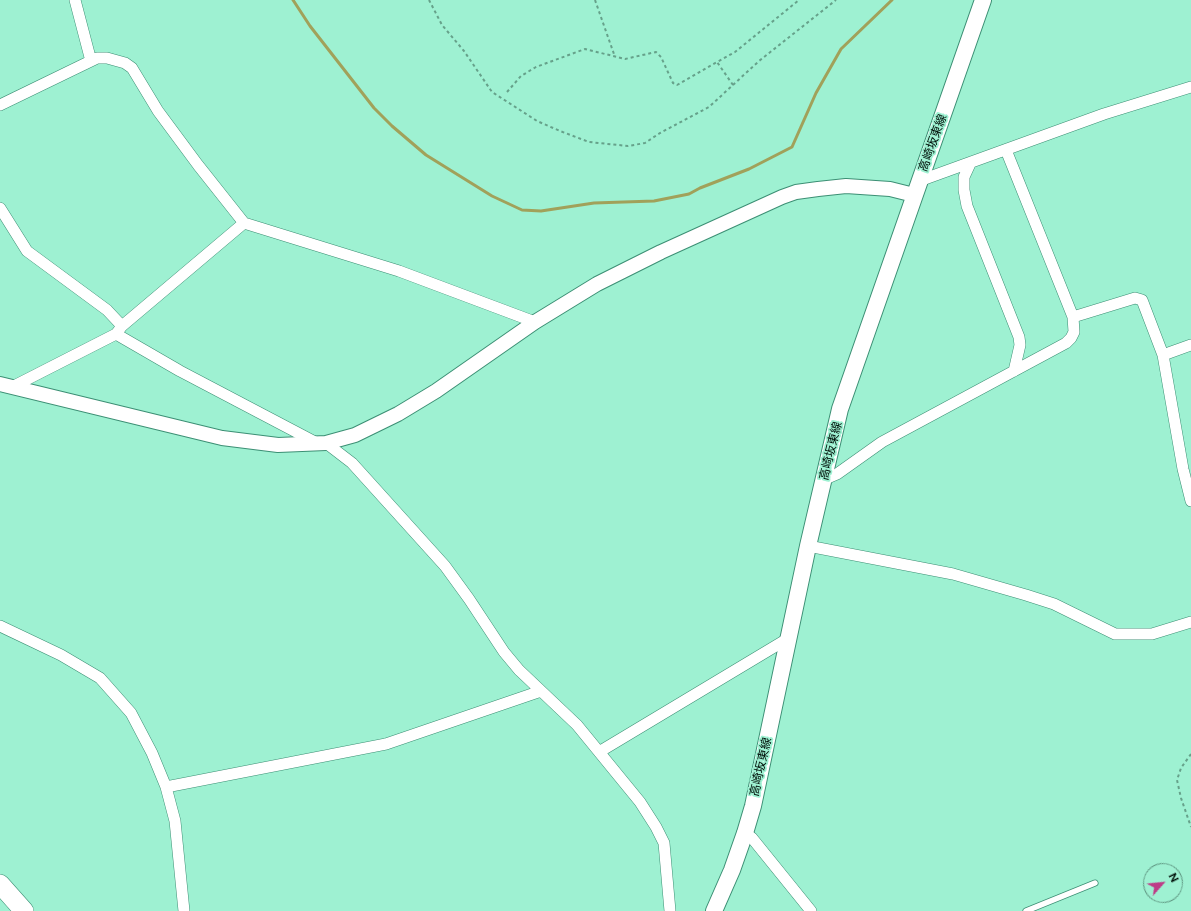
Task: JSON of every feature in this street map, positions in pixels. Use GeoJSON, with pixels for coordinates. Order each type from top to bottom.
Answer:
{"type":"FeatureCollection","features":[{"type":"Feature","properties":{"kind":"highway"},"geometry":{"type":"LineString","coordinates":[[0,884],[24,911]]}},
{"type":"Feature","properties":{"kind":"main road","name":"高崎坂東線"},"geometry":{"type":"LineString","coordinates":[[714,911],[745,833],[808,546],[840,410],[983,0]]}},
{"type":"Feature","properties":{"kind":"street"},"geometry":{"type":"LineString","coordinates":[[75,0],[91,61]]}},
{"type":"Feature","properties":{"kind":"street"},"geometry":{"type":"LineString","coordinates":[[0,104],[97,58],[107,58],[125,63],[132,68],[162,117],[244,223],[399,271],[535,322]]}},
{"type":"Feature","properties":{"kind":"street"},"geometry":{"type":"LineString","coordinates":[[6,385],[222,438],[278,445],[321,443],[356,435],[398,414],[436,391],[535,322],[597,284],[752,210],[796,192],[846,186],[890,189],[917,188],[970,164],[1006,150],[1104,114],[1191,87]]}},
{"type":"Feature","properties":{"kind":"street"},"geometry":{"type":"LineString","coordinates":[[823,480],[837,474],[882,442],[1066,343],[1074,332],[1073,317],[1006,150]]}},
{"type":"Feature","properties":{"kind":"street"},"geometry":{"type":"LineString","coordinates":[[970,164],[964,177],[964,190],[967,206],[1020,337],[1020,350],[1014,371]]}},
{"type":"Feature","properties":{"kind":"street"},"geometry":{"type":"LineString","coordinates":[[0,208],[27,251],[107,310],[119,330],[180,371],[321,443],[352,463],[445,566],[504,652],[519,670],[577,725],[640,802],[660,835],[664,848],[670,911]]}},
{"type":"Feature","properties":{"kind":"street"},"geometry":{"type":"LineString","coordinates":[[6,385],[119,330],[244,223]]}},
{"type":"Feature","properties":{"kind":"street"},"geometry":{"type":"LineString","coordinates":[[1073,317],[1135,298],[1142,300],[1163,355],[1183,469],[1191,501]]}},
{"type":"Feature","properties":{"kind":"street"},"geometry":{"type":"LineString","coordinates":[[1163,355],[1191,345]]}},
{"type":"Feature","properties":{"kind":"street"},"geometry":{"type":"LineString","coordinates":[[808,546],[953,574],[1054,604],[1115,634],[1152,634],[1191,622]]}},
{"type":"Feature","properties":{"kind":"street"},"geometry":{"type":"LineString","coordinates":[[0,626],[61,655],[100,678],[132,713],[152,753],[166,788],[175,821],[184,911]]}},
{"type":"Feature","properties":{"kind":"street"},"geometry":{"type":"LineString","coordinates":[[599,752],[789,638]]}},
{"type":"Feature","properties":{"kind":"street"},"geometry":{"type":"LineString","coordinates":[[166,788],[386,744],[541,691]]}},
{"type":"Feature","properties":{"kind":"street"},"geometry":{"type":"LineString","coordinates":[[745,833],[752,838],[811,911]]}},
{"type":"Feature","properties":{"kind":"lane"},"geometry":{"type":"LineString","coordinates":[[1026,911],[1095,883]]}},
{"type":"Feature","properties":{"kind":"path"},"geometry":{"type":"LineString","coordinates":[[429,0],[442,25],[464,51],[492,92],[549,127],[589,142],[628,146],[645,143],[660,133],[708,107],[759,62],[836,0]]}},
{"type":"Feature","properties":{"kind":"path"},"geometry":{"type":"LineString","coordinates":[[595,0],[615,58]]}},
{"type":"Feature","properties":{"kind":"path"},"geometry":{"type":"LineString","coordinates":[[507,92],[521,76],[529,70],[584,49],[615,58],[625,59],[656,52],[661,57],[673,83],[677,85],[740,48],[799,0]]}},
{"type":"Feature","properties":{"kind":"path"},"geometry":{"type":"LineString","coordinates":[[717,62],[733,85]]}},
{"type":"Feature","properties":{"kind":"path"},"geometry":{"type":"LineString","coordinates":[[1191,754],[1181,768],[1177,780],[1181,798],[1191,827]]}},
{"type":"Feature","properties":{"kind":"waterway"},"geometry":{"type":"LineString","coordinates":[[293,0],[310,26],[374,108],[392,126],[426,155],[492,196],[522,210],[541,211],[594,203],[654,201],[689,194],[700,188],[749,169],[792,147],[816,93],[841,49],[892,0]]}}]}
